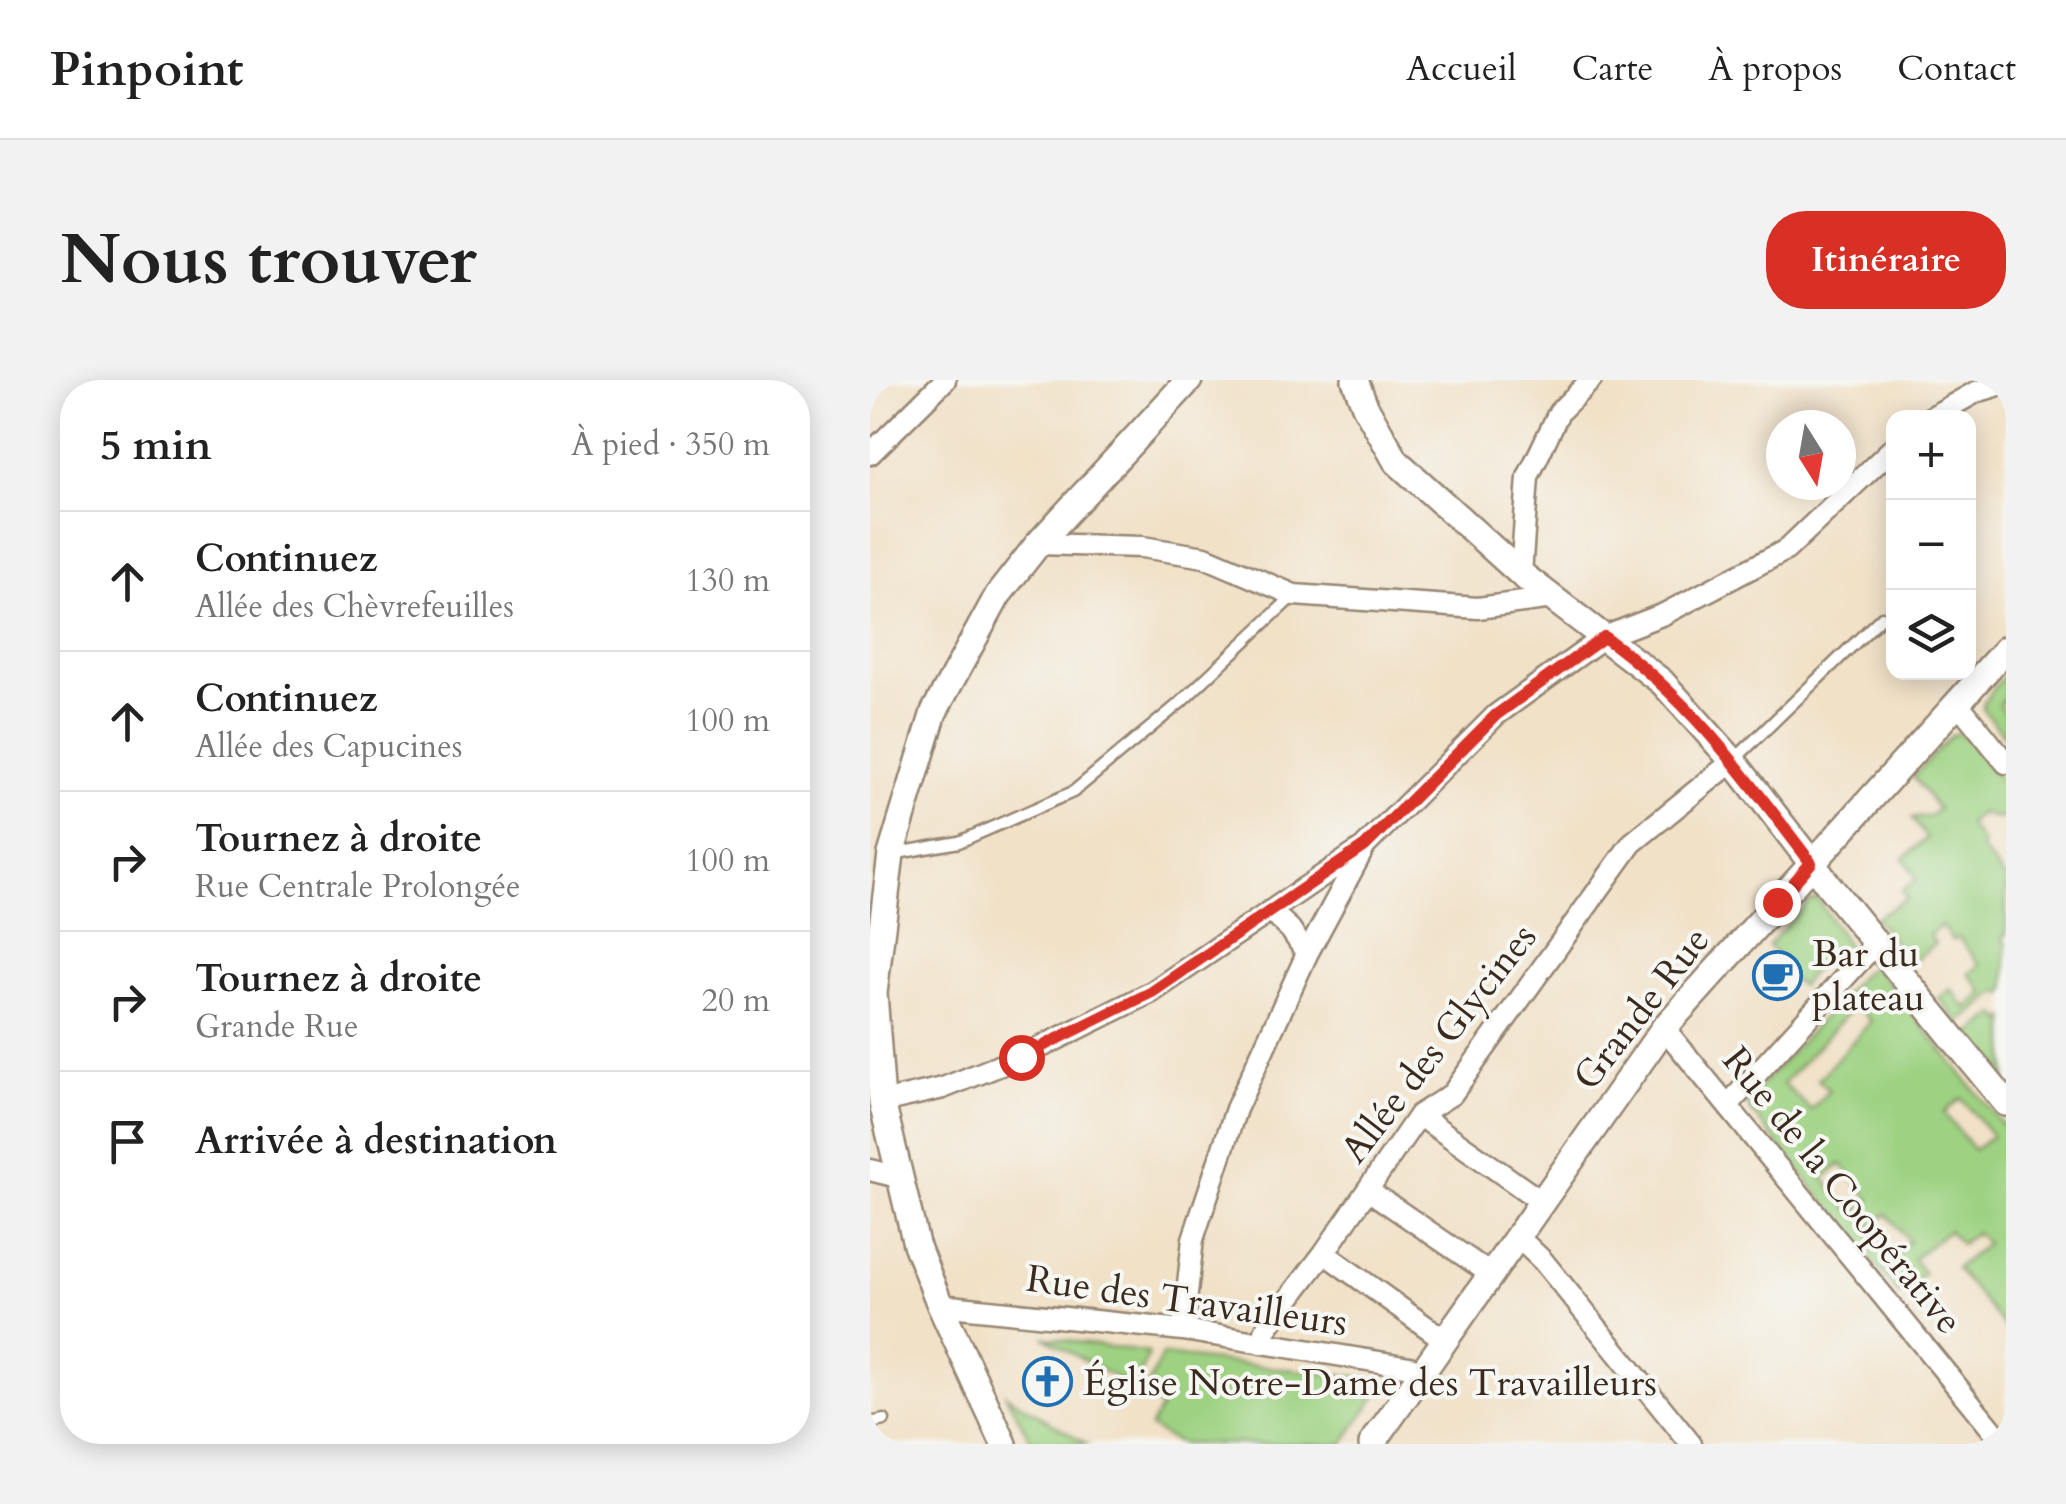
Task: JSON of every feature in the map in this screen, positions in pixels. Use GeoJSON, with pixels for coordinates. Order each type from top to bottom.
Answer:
{"type":"FeatureCollection","features":[{"type":"Feature","properties":{"kind":"street"},"geometry":{"type":"LineString","coordinates":[[870,454],[945,380]]}},
{"type":"Feature","properties":{"kind":"street"},"geometry":{"type":"LineString","coordinates":[[1004,1443],[916,1244],[882,1102],[874,993],[891,854],[934,712],[998,595],[1038,544],[1188,380]]}},
{"type":"Feature","properties":{"kind":"street"},"geometry":{"type":"LineString","coordinates":[[1356,380],[1365,406],[1396,461],[1521,574],[1662,682],[1733,761],[2006,1103]]}},
{"type":"Feature","properties":{"kind":"street"},"geometry":{"type":"LineString","coordinates":[[1365,406],[1373,380]]}},
{"type":"Feature","properties":{"kind":"street"},"geometry":{"type":"LineString","coordinates":[[1521,574],[1528,476],[1559,412],[1591,380]]}},
{"type":"Feature","properties":{"kind":"street"},"geometry":{"type":"LineString","coordinates":[[1944,410],[1976,392],[2006,383]]}},
{"type":"Feature","properties":{"kind":"street"},"geometry":{"type":"LineString","coordinates":[[882,1102],[943,1088],[1021,1057],[1152,992],[1365,846],[1496,715],[1604,637],[1664,614],[1786,550],[1886,455]]}},
{"type":"Feature","properties":{"kind":"street"},"geometry":{"type":"LineString","coordinates":[[1038,544],[1142,547],[1205,557],[1294,595],[1478,608],[1553,598]]}},
{"type":"Feature","properties":{"kind":"street","name":"Grande Rue"},"geometry":{"type":"LineString","coordinates":[[1372,1444],[1664,1028],[2006,649]]}},
{"type":"Feature","properties":{"kind":"street"},"geometry":{"type":"LineString","coordinates":[[1958,702],[2006,763]]}},
{"type":"Feature","properties":{"kind":"street","name":"Allée des Glycines"},"geometry":{"type":"LineString","coordinates":[[1261,1344],[1266,1329],[1419,1115],[1452,1094],[1632,843],[1733,761]]}},
{"type":"Feature","properties":{"kind":"street"},"geometry":{"type":"LineString","coordinates":[[1184,1330],[1193,1238],[1236,1109],[1307,954],[1365,846]]}},
{"type":"Feature","properties":{"kind":"street"},"geometry":{"type":"LineString","coordinates":[[1270,910],[1290,929],[1307,954]]}},
{"type":"Feature","properties":{"kind":"street"},"geometry":{"type":"LineString","coordinates":[[1729,1104],[1876,943]]}},
{"type":"Feature","properties":{"kind":"street","name":"Rue de la Coopérative"},"geometry":{"type":"LineString","coordinates":[[1664,1028],[2004,1444]]}},
{"type":"Feature","properties":{"kind":"street"},"geometry":{"type":"LineString","coordinates":[[1419,1115],[1542,1202]]}},
{"type":"Feature","properties":{"kind":"street"},"geometry":{"type":"LineString","coordinates":[[870,1170],[898,1177]]}},
{"type":"Feature","properties":{"kind":"street"},"geometry":{"type":"LineString","coordinates":[[1368,1190],[1492,1275]]}},
{"type":"Feature","properties":{"kind":"street"},"geometry":{"type":"LineString","coordinates":[[1518,1237],[1543,1261],[1692,1444]]}},
{"type":"Feature","properties":{"kind":"street"},"geometry":{"type":"LineString","coordinates":[[1324,1253],[1446,1341]]}},
{"type":"Feature","properties":{"kind":"street","name":"Rue des Travailleurs"},"geometry":{"type":"LineString","coordinates":[[940,1305],[1184,1330],[1410,1367],[1423,1374]]}},
{"type":"Feature","properties":{"kind":"lane"},"geometry":{"type":"LineString","coordinates":[[891,854],[959,842],[1073,792],[1180,704],[1294,595]]}},
{"type":"Feature","properties":{"kind":"lane"},"geometry":{"type":"LineString","coordinates":[[1733,761],[1882,617]]}},
{"type":"Feature","properties":{"kind":"lane"},"geometry":{"type":"LineString","coordinates":[[870,1423],[884,1420]]}},
{"type":"Feature","properties":{"kind":"green space"},"geometry":{"type":"Polygon","coordinates":[[[2006,673],[2006,698],[1999,705],[2006,714],[2006,738],[1983,709],[1983,703],[2006,673]]]}},
{"type":"Feature","properties":{"kind":"green space"},"geometry":{"type":"Polygon","coordinates":[[[1957,733],[1965,737],[2006,787],[2006,816],[1998,819],[1981,813],[1968,824],[2006,880],[2006,934],[2002,938],[2006,943],[2006,991],[1999,991],[1959,1023],[1939,998],[1951,989],[1966,1008],[1984,993],[1969,974],[1980,965],[1958,937],[1953,941],[1941,926],[1929,935],[1935,943],[1911,963],[1874,918],[1907,898],[1902,891],[1917,879],[1904,858],[1927,838],[1912,819],[1930,816],[1938,809],[1913,777],[1957,733]]]}},
{"type":"Feature","properties":{"kind":"green space"},"geometry":{"type":"Polygon","coordinates":[[[1817,898],[1851,952],[1824,959],[1800,986],[1772,961],[1777,954],[1768,946],[1809,901],[1817,898]]]}},
{"type":"Feature","properties":{"kind":"green space"},"geometry":{"type":"Polygon","coordinates":[[[1875,967],[2006,1129],[2006,1329],[1956,1268],[1986,1244],[1976,1232],[1961,1244],[1948,1230],[1913,1259],[1924,1274],[1899,1294],[1748,1107],[1748,1100],[1865,971],[1875,967]],[[1855,1005],[1783,1084],[1811,1110],[1829,1090],[1818,1080],[1871,1021],[1855,1005]],[[1961,1098],[1944,1113],[1974,1150],[1992,1136],[1961,1098]],[[1841,1164],[1824,1178],[1854,1214],[1871,1200],[1841,1164]],[[1887,1214],[1868,1230],[1890,1257],[1909,1241],[1887,1214]]]}},
{"type":"Feature","properties":{"kind":"green space"},"geometry":{"type":"Polygon","coordinates":[[[1996,1014],[2002,1021],[2006,1018],[2006,1079],[1970,1035],[1996,1014]]]}},
{"type":"Feature","properties":{"kind":"green space"},"geometry":{"type":"Polygon","coordinates":[[[1044,1337],[1149,1353],[1135,1389],[1044,1337]]]}},
{"type":"Feature","properties":{"kind":"green space"},"geometry":{"type":"Polygon","coordinates":[[[1162,1355],[1387,1380],[1343,1444],[1179,1444],[1150,1427],[1161,1407],[1143,1397],[1162,1355]]]}},
{"type":"Feature","properties":{"kind":"green space"},"geometry":{"type":"Polygon","coordinates":[[[1006,1395],[1087,1444],[1033,1444],[1006,1395]]]}},
{"type":"Feature","properties":{"kind":"place","name":"Bar du plateau"},"geometry":{"type":"Point","coordinates":[1777,975]}},
{"type":"Feature","properties":{"kind":"place","name":"Église Notre-Dame des Travailleurs"},"geometry":{"type":"Point","coordinates":[1048,1382]}},
{"type":"Feature","properties":{"kind":"route"},"geometry":{"type":"LineString","coordinates":[[1021,1057],[1152,992],[1365,846],[1496,715],[1604,637],[1662,682],[1733,761],[1811,863],[1777,902]]}}]}
